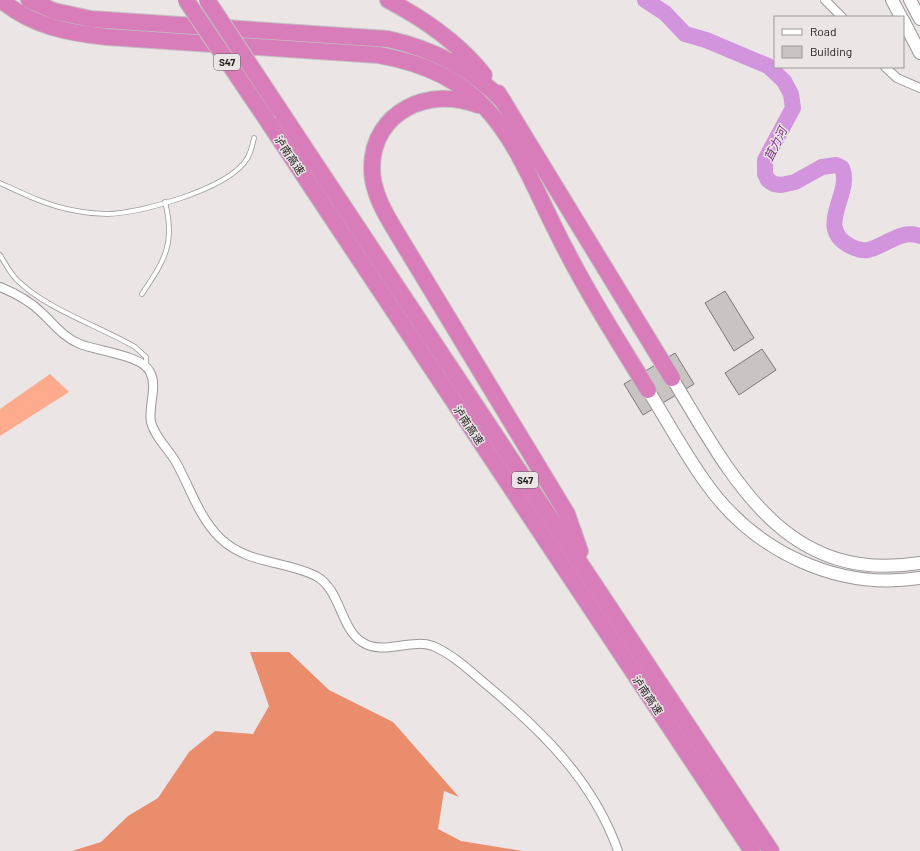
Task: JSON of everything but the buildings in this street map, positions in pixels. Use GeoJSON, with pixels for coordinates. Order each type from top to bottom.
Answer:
{"type":"FeatureCollection","features":[{"type":"Feature","properties":{"kind":"highway"},"geometry":{"type":"LineString","coordinates":[[1,0],[22,16],[35,22],[57,29],[84,34],[365,53],[392,57],[424,67],[449,79],[474,97],[491,114],[513,143],[568,254],[648,390]]}},
{"type":"Feature","properties":{"kind":"highway"},"geometry":{"type":"LineString","coordinates":[[29,0],[61,13],[103,20],[388,39],[422,48],[449,60],[476,77],[503,101]]}},
{"type":"Feature","properties":{"kind":"highway","name":"泸南高速"},"geometry":{"type":"LineString","coordinates":[[186,0],[752,851]]}},
{"type":"Feature","properties":{"kind":"highway","name":"泸南高速"},"geometry":{"type":"LineString","coordinates":[[207,0],[771,851]]}},
{"type":"Feature","properties":{"kind":"highway"},"geometry":{"type":"LineString","coordinates":[[388,0],[429,24],[456,45],[483,73],[503,101],[672,378]]}},
{"type":"Feature","properties":{"kind":"highway"},"geometry":{"type":"LineString","coordinates":[[491,114],[484,108],[472,102],[448,98],[427,100],[408,107],[393,118],[379,138],[373,158],[374,185],[392,226],[567,514],[587,572]]}},
{"type":"Feature","properties":{"kind":"main road"},"geometry":{"type":"LineString","coordinates":[[892,0],[900,16]]}},
{"type":"Feature","properties":{"kind":"main road"},"geometry":{"type":"LineString","coordinates":[[910,0],[920,19]]}},
{"type":"Feature","properties":{"kind":"main road"},"geometry":{"type":"LineString","coordinates":[[904,22],[920,53]]}},
{"type":"Feature","properties":{"kind":"main road"},"geometry":{"type":"LineString","coordinates":[[672,378],[713,444],[758,506],[786,533],[822,554],[843,561],[866,565],[892,566],[920,563]]}},
{"type":"Feature","properties":{"kind":"main road"},"geometry":{"type":"LineString","coordinates":[[648,390],[706,484],[730,512],[767,542],[816,568],[839,576],[865,581],[893,582],[920,578]]}},
{"type":"Feature","properties":{"kind":"street"},"geometry":{"type":"LineString","coordinates":[[825,0],[841,16]]}},
{"type":"Feature","properties":{"kind":"street"},"geometry":{"type":"LineString","coordinates":[[886,68],[897,78],[920,88]]}},
{"type":"Feature","properties":{"kind":"street"},"geometry":{"type":"LineString","coordinates":[[0,287],[37,308],[60,332],[72,341],[90,348],[132,359],[146,367],[152,378],[150,412],[154,429],[177,462],[200,512],[218,536],[232,547],[248,556],[306,572],[320,578],[333,594],[354,634],[365,644],[380,647],[411,643],[425,644],[442,651],[464,665],[525,719],[572,768],[601,810],[618,851]]}},
{"type":"Feature","properties":{"kind":"lane"},"geometry":{"type":"LineString","coordinates":[[0,183],[56,206],[96,214],[129,211],[203,190],[227,178],[240,168],[248,157],[254,138]]}},
{"type":"Feature","properties":{"kind":"lane"},"geometry":{"type":"LineString","coordinates":[[142,294],[161,265],[168,247],[170,222],[165,202]]}},
{"type":"Feature","properties":{"kind":"lane"},"geometry":{"type":"LineString","coordinates":[[0,255],[10,272],[21,284],[51,304],[135,347],[146,357],[146,367]]}},
{"type":"Feature","properties":{"kind":"shaded area"},"geometry":{"type":"Polygon","coordinates":[[[50,374],[69,392],[0,436],[0,409],[50,374]]]}},
{"type":"Feature","properties":{"kind":"shaded area"},"geometry":{"type":"Polygon","coordinates":[[[250,652],[289,652],[329,690],[393,722],[459,797],[444,791],[438,829],[461,841],[523,851],[72,851],[101,842],[128,816],[158,798],[189,752],[215,731],[253,734],[269,706],[250,652]]]}},
{"type":"Feature","properties":{"kind":"waterway","name":"苴力河"},"geometry":{"type":"LineString","coordinates":[[645,0],[665,13],[685,34],[706,40],[768,66],[784,81],[791,94],[793,108],[765,160],[765,174],[768,180],[774,184],[781,185],[795,182],[822,167],[836,165],[842,168],[844,178],[835,220],[835,229],[840,238],[852,247],[859,250],[868,250],[900,236],[913,234],[920,236]]}}]}
